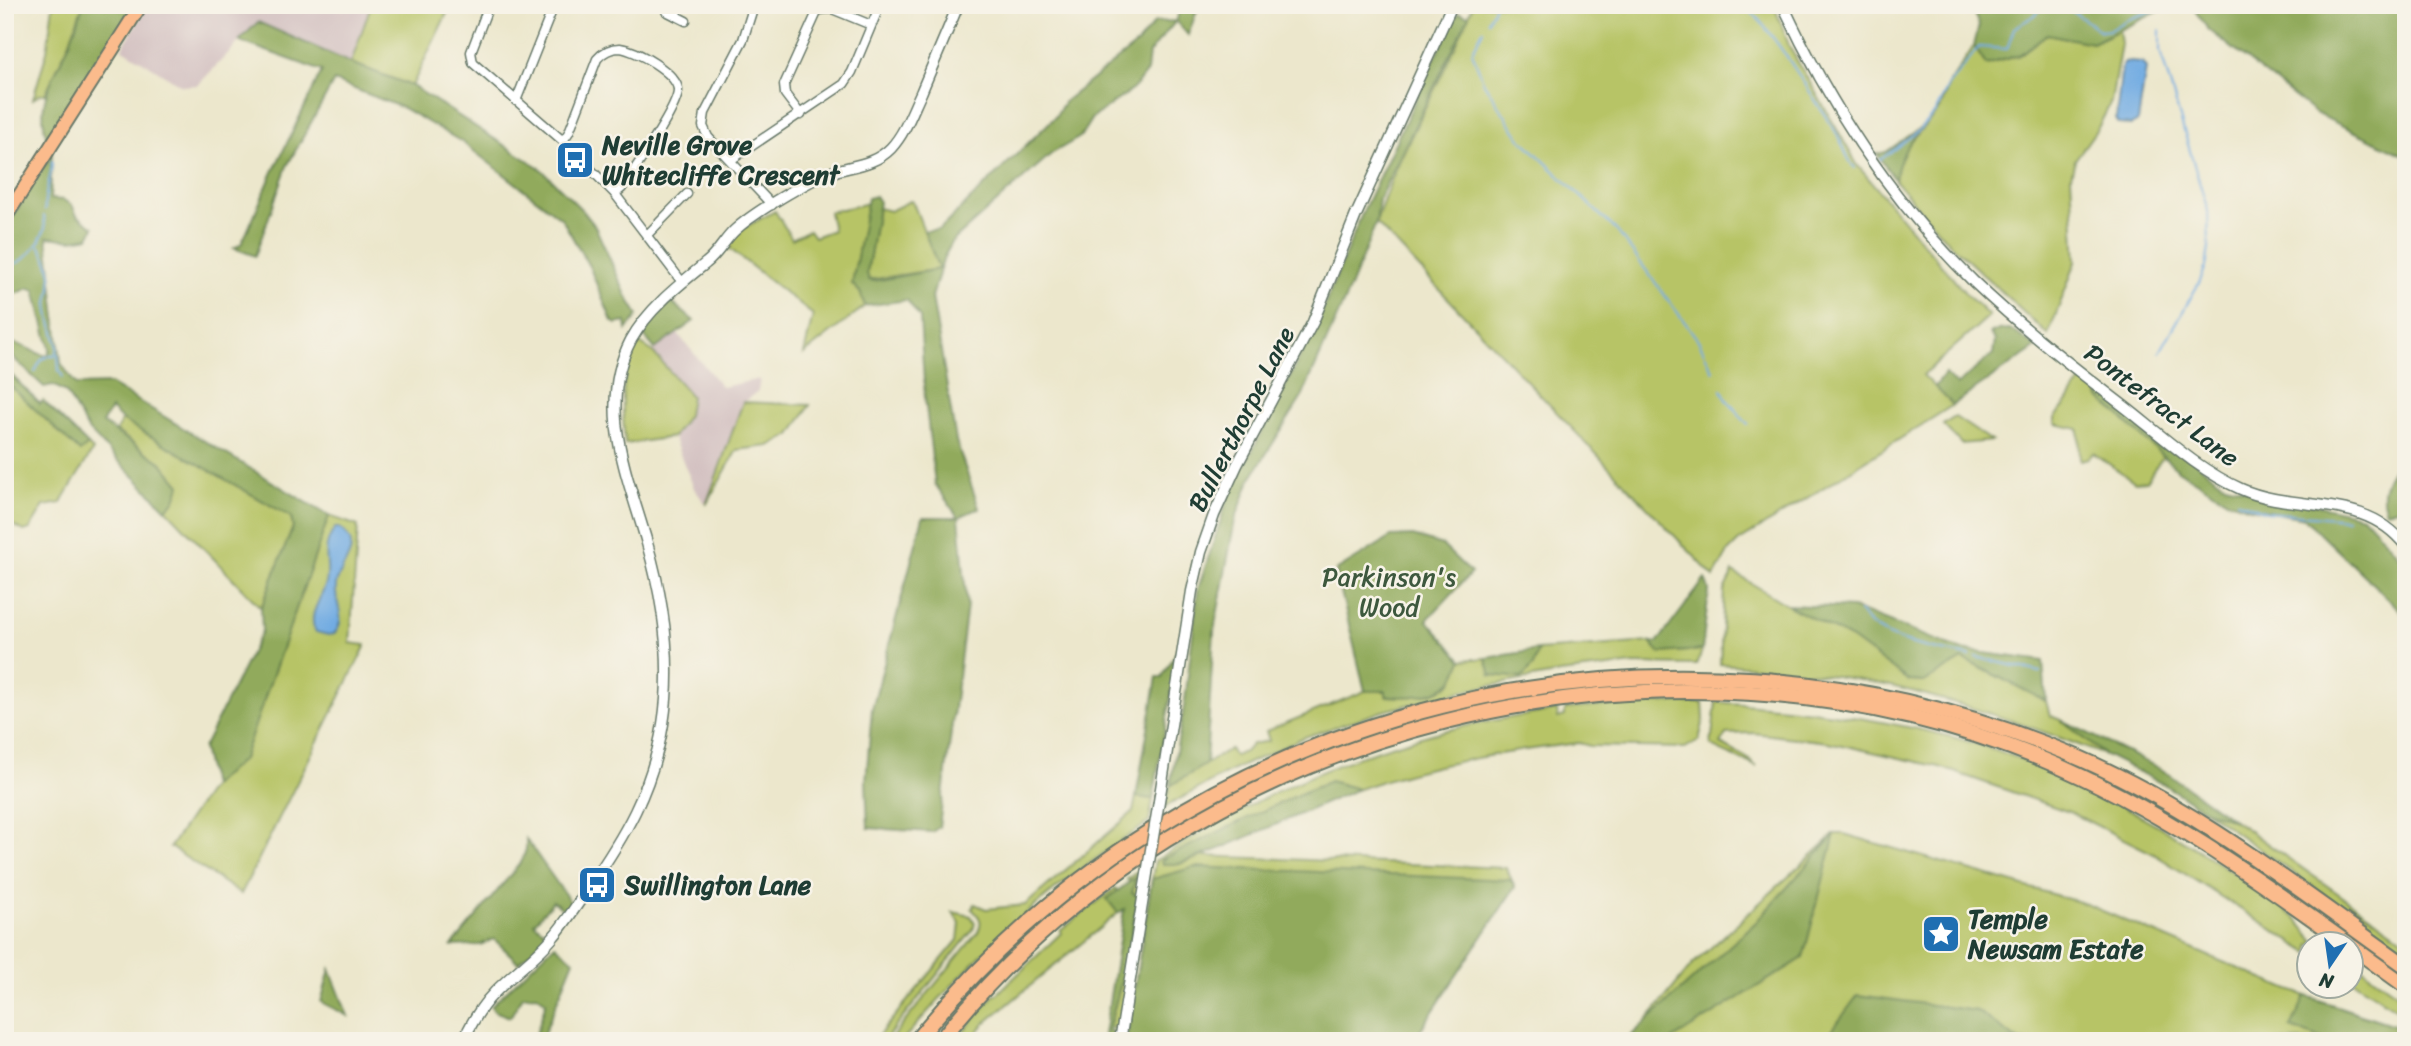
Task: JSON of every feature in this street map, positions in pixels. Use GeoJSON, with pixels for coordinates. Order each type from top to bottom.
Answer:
{"type":"FeatureCollection","features":[{"type":"Feature","properties":{"kind":"highway"},"geometry":{"type":"LineString","coordinates":[[916,1041],[987,961],[1092,871],[1175,814],[1240,780],[1349,734],[1446,703],[1536,687],[1643,676],[1732,677],[1851,690],[1958,715],[2057,749],[2133,784],[2190,816],[2406,967]]}},
{"type":"Feature","properties":{"kind":"highway"},"geometry":{"type":"LineString","coordinates":[[940,1041],[1012,961],[1062,915],[1151,849],[1233,801],[1356,747],[1421,727],[1530,703],[1606,694],[1724,692],[1798,698],[1913,719],[1994,742],[2088,780],[2156,814],[2228,859],[2328,930]]}},
{"type":"Feature","properties":{"kind":"highway"},"geometry":{"type":"LineString","coordinates":[[2366,957],[2406,986]]}},
{"type":"Feature","properties":{"kind":"main road"},"geometry":{"type":"LineString","coordinates":[[5,218],[141,5]]}},
{"type":"Feature","properties":{"kind":"street"},"geometry":{"type":"LineString","coordinates":[[489,5],[471,52],[471,60],[475,66],[563,141],[615,194],[682,282]]}},
{"type":"Feature","properties":{"kind":"street"},"geometry":{"type":"LineString","coordinates":[[676,16],[678,5]]}},
{"type":"Feature","properties":{"kind":"street"},"geometry":{"type":"LineString","coordinates":[[754,5],[743,40],[703,119],[708,137],[772,205]]}},
{"type":"Feature","properties":{"kind":"street"},"geometry":{"type":"LineString","coordinates":[[732,160],[844,84],[852,72],[880,5]]}},
{"type":"Feature","properties":{"kind":"street"},"geometry":{"type":"LineString","coordinates":[[463,1041],[482,1007],[553,937],[618,845],[639,808],[663,726],[668,654],[663,615],[653,567],[620,456],[615,422],[617,379],[633,336],[682,282],[715,255],[738,227],[821,176],[866,164],[884,155],[893,146],[908,122],[958,5]]}},
{"type":"Feature","properties":{"kind":"street","name":"Bullerthorpe Lane"},"geometry":{"type":"LineString","coordinates":[[1120,1041],[1192,591],[1201,552],[1233,474],[1313,322],[1356,215],[1452,5]]}},
{"type":"Feature","properties":{"kind":"street","name":"Pontefract Lane"},"geometry":{"type":"LineString","coordinates":[[1783,5],[1825,89],[1870,161],[1922,227],[1973,282],[2049,347],[2203,467],[2241,490],[2274,499],[2356,511],[2377,519],[2397,534],[2406,546]]}},
{"type":"Feature","properties":{"kind":"street"},"geometry":{"type":"LineString","coordinates":[[516,101],[553,8]]}},
{"type":"Feature","properties":{"kind":"street"},"geometry":{"type":"LineString","coordinates":[[801,115],[785,94],[785,85],[818,9],[832,9],[871,25]]}},
{"type":"Feature","properties":{"kind":"street"},"geometry":{"type":"LineString","coordinates":[[666,11],[686,21]]}},
{"type":"Feature","properties":{"kind":"street"},"geometry":{"type":"LineString","coordinates":[[563,141],[597,60],[606,51],[619,48],[629,51],[674,77],[678,90],[673,107],[622,188],[615,194]]}},
{"type":"Feature","properties":{"kind":"street"},"geometry":{"type":"LineString","coordinates":[[647,235],[687,194]]}},
{"type":"Feature","properties":{"kind":"shaded area"},"geometry":{"type":"Polygon","coordinates":[[[148,5],[371,5],[351,63],[258,22],[198,85],[182,86],[122,48],[148,5]]]}},
{"type":"Feature","properties":{"kind":"shaded area"},"geometry":{"type":"Polygon","coordinates":[[[677,333],[722,387],[760,379],[758,391],[743,402],[706,505],[694,488],[673,437],[688,415],[690,396],[652,351],[677,333]]]}},
{"type":"Feature","properties":{"kind":"green space"},"geometry":{"type":"Polygon","coordinates":[[[53,5],[83,5],[69,44],[45,94],[33,99],[47,51],[53,5]]]}},
{"type":"Feature","properties":{"kind":"green space"},"geometry":{"type":"Polygon","coordinates":[[[83,5],[136,5],[47,139],[44,102],[83,5]]]}},
{"type":"Feature","properties":{"kind":"green space"},"geometry":{"type":"Polygon","coordinates":[[[371,5],[451,5],[412,86],[351,63],[371,5]]]}},
{"type":"Feature","properties":{"kind":"green space"},"geometry":{"type":"Polygon","coordinates":[[[1182,5],[1199,5],[1188,35],[1176,21],[1182,5]]]}},
{"type":"Feature","properties":{"kind":"green space"},"geometry":{"type":"Polygon","coordinates":[[[1473,5],[1774,5],[1790,48],[1858,166],[1966,294],[1989,316],[1923,375],[1953,405],[1738,542],[1728,552],[1714,577],[1376,223],[1409,140],[1473,5]]]}},
{"type":"Feature","properties":{"kind":"green space"},"geometry":{"type":"Polygon","coordinates":[[[1970,5],[2179,5],[2159,11],[2092,43],[2047,34],[2019,55],[1986,65],[1974,46],[1979,25],[1970,5]]]}},
{"type":"Feature","properties":{"kind":"green space"},"geometry":{"type":"Polygon","coordinates":[[[2191,5],[2406,5],[2406,156],[2315,113],[2208,29],[2191,5]]]}},
{"type":"Feature","properties":{"kind":"green space"},"geometry":{"type":"Polygon","coordinates":[[[1459,13],[1469,16],[1379,199],[1376,223],[1302,397],[1251,478],[1235,520],[1214,631],[1206,764],[1170,786],[1185,701],[1198,589],[1230,492],[1324,307],[1364,209],[1451,24],[1459,13]]]}},
{"type":"Feature","properties":{"kind":"green space"},"geometry":{"type":"Polygon","coordinates":[[[1176,21],[1149,53],[1147,71],[1133,89],[1092,118],[1080,137],[1051,154],[953,241],[944,257],[932,297],[956,441],[979,508],[959,517],[967,606],[939,827],[932,832],[868,828],[866,781],[872,709],[923,517],[958,517],[935,484],[925,398],[920,318],[907,300],[865,306],[860,292],[852,284],[868,198],[875,196],[879,202],[867,273],[869,280],[939,269],[924,231],[940,229],[1055,117],[1065,101],[1137,44],[1155,22],[1176,21]]]}},
{"type":"Feature","properties":{"kind":"green space"},"geometry":{"type":"Polygon","coordinates":[[[258,22],[351,63],[412,86],[540,168],[595,226],[626,295],[638,315],[627,330],[626,322],[616,324],[612,321],[590,268],[562,219],[462,142],[403,108],[334,81],[287,166],[255,256],[234,248],[241,244],[247,232],[322,71],[239,41],[258,22]]]}},
{"type":"Feature","properties":{"kind":"green space"},"geometry":{"type":"Polygon","coordinates":[[[2119,30],[2121,44],[2111,102],[2099,126],[2075,160],[2071,176],[2076,262],[2048,335],[1947,241],[1895,180],[1897,164],[1907,146],[1941,107],[1949,84],[1974,46],[1986,65],[2019,55],[2047,34],[2092,43],[2119,30]]]}},
{"type":"Feature","properties":{"kind":"green space"},"geometry":{"type":"Polygon","coordinates":[[[1923,126],[1905,151],[1895,180],[1877,154],[1886,152],[1923,126]]]}},
{"type":"Feature","properties":{"kind":"green space"},"geometry":{"type":"Polygon","coordinates":[[[52,154],[50,199],[63,200],[72,205],[77,215],[94,227],[89,237],[72,240],[47,237],[61,363],[76,385],[110,384],[329,516],[243,759],[212,786],[203,748],[262,631],[261,608],[293,527],[291,517],[122,420],[111,409],[102,423],[162,463],[180,485],[175,500],[166,509],[88,430],[66,392],[53,385],[44,387],[5,350],[5,343],[16,344],[48,356],[50,349],[35,290],[29,288],[10,296],[5,295],[5,229],[52,154]]]}},
{"type":"Feature","properties":{"kind":"green space"},"geometry":{"type":"Polygon","coordinates":[[[912,200],[939,269],[868,280],[878,208],[890,211],[912,200]]]}},
{"type":"Feature","properties":{"kind":"green space"},"geometry":{"type":"Polygon","coordinates":[[[868,203],[852,284],[860,292],[865,306],[804,354],[813,315],[725,245],[743,228],[775,211],[792,239],[809,230],[814,237],[833,230],[829,212],[868,203]]]}},
{"type":"Feature","properties":{"kind":"green space"},"geometry":{"type":"Polygon","coordinates":[[[669,300],[694,321],[655,349],[643,335],[643,331],[669,300]]]}},
{"type":"Feature","properties":{"kind":"green space"},"geometry":{"type":"Polygon","coordinates":[[[2010,329],[2036,347],[1953,405],[1935,387],[1945,374],[1957,385],[1993,354],[1995,340],[1990,334],[2010,329]]]}},
{"type":"Feature","properties":{"kind":"green space"},"geometry":{"type":"Polygon","coordinates":[[[638,342],[652,351],[691,396],[688,415],[673,437],[625,444],[625,378],[638,342]]]}},
{"type":"Feature","properties":{"kind":"green space"},"geometry":{"type":"Polygon","coordinates":[[[5,369],[40,404],[43,401],[93,450],[61,503],[44,506],[30,529],[24,531],[5,521],[5,369]]]}},
{"type":"Feature","properties":{"kind":"green space"},"geometry":{"type":"Polygon","coordinates":[[[5,369],[40,404],[43,401],[88,445],[80,452],[5,381],[5,369]]]}},
{"type":"Feature","properties":{"kind":"green space"},"geometry":{"type":"Polygon","coordinates":[[[2082,380],[2103,393],[2098,396],[2163,456],[2146,481],[2135,482],[2093,453],[2080,460],[2079,429],[2055,424],[2055,417],[2082,380]]]}},
{"type":"Feature","properties":{"kind":"green space"},"geometry":{"type":"Polygon","coordinates":[[[2103,393],[2225,484],[2363,516],[2406,567],[2406,616],[2304,518],[2250,508],[2227,500],[2178,470],[2098,396],[2103,393]]]}},
{"type":"Feature","properties":{"kind":"green space"},"geometry":{"type":"Polygon","coordinates":[[[743,402],[810,405],[791,435],[769,446],[737,450],[706,505],[743,402]]]}},
{"type":"Feature","properties":{"kind":"green space"},"geometry":{"type":"Polygon","coordinates":[[[1955,417],[1991,441],[1961,444],[1943,425],[1955,417]]]}},
{"type":"Feature","properties":{"kind":"green space"},"geometry":{"type":"Polygon","coordinates":[[[122,420],[291,517],[293,527],[261,608],[166,509],[175,500],[180,485],[161,463],[116,431],[122,420]]]}},
{"type":"Feature","properties":{"kind":"green space"},"geometry":{"type":"Polygon","coordinates":[[[2406,465],[2406,493],[2398,509],[2386,511],[2383,499],[2385,483],[2395,466],[2406,465]]]}},
{"type":"Feature","properties":{"kind":"green space"},"geometry":{"type":"Polygon","coordinates":[[[329,516],[358,526],[350,643],[366,645],[241,894],[170,847],[212,786],[243,759],[329,516]]]}},
{"type":"Feature","properties":{"kind":"green space","name":"Parkinson's Wood"},"geometry":{"type":"Polygon","coordinates":[[[1413,536],[1442,545],[1471,573],[1427,620],[1462,660],[1454,679],[1430,693],[1386,696],[1386,691],[1365,691],[1336,571],[1391,537],[1413,536]]]}},
{"type":"Feature","properties":{"kind":"green space"},"geometry":{"type":"Polygon","coordinates":[[[1733,572],[1787,605],[1852,639],[1909,681],[1924,682],[1963,659],[2046,701],[2050,716],[2061,720],[2105,755],[2001,717],[1895,687],[1830,675],[1720,664],[1724,590],[1733,572]]]}},
{"type":"Feature","properties":{"kind":"green space"},"geometry":{"type":"Polygon","coordinates":[[[1705,579],[1709,590],[1702,650],[1659,653],[1651,642],[1657,643],[1705,579]]]}},
{"type":"Feature","properties":{"kind":"green space"},"geometry":{"type":"Polygon","coordinates":[[[1787,605],[1853,608],[1961,650],[2043,661],[2046,701],[1963,659],[1924,682],[1909,681],[1852,639],[1787,605]]]}},
{"type":"Feature","properties":{"kind":"green space"},"geometry":{"type":"Polygon","coordinates":[[[1651,642],[1659,653],[1702,650],[1697,665],[1633,664],[1560,673],[1466,690],[1380,712],[1302,738],[1229,772],[1165,807],[1170,786],[1230,749],[1234,756],[1245,752],[1252,744],[1269,741],[1266,731],[1365,691],[1387,691],[1452,681],[1462,660],[1486,658],[1492,675],[1533,666],[1538,650],[1651,642]]]}},
{"type":"Feature","properties":{"kind":"green space"},"geometry":{"type":"Polygon","coordinates":[[[1179,648],[1153,799],[1136,797],[1157,677],[1162,677],[1179,648]]]}},
{"type":"Feature","properties":{"kind":"green space"},"geometry":{"type":"Polygon","coordinates":[[[1538,650],[1533,666],[1522,678],[1491,675],[1486,658],[1538,650]]]}},
{"type":"Feature","properties":{"kind":"green space"},"geometry":{"type":"Polygon","coordinates":[[[1716,702],[1834,714],[1923,730],[1986,747],[2051,771],[2146,819],[2273,899],[2305,930],[2296,930],[2296,945],[2154,854],[2072,813],[1940,767],[1828,742],[1753,733],[1727,734],[1721,744],[1747,758],[1757,767],[1711,745],[1716,702]]]}},
{"type":"Feature","properties":{"kind":"green space"},"geometry":{"type":"Polygon","coordinates":[[[1644,703],[1703,703],[1704,719],[1699,740],[1685,748],[1590,746],[1579,743],[1438,766],[1334,798],[1179,864],[1204,856],[1506,868],[1515,887],[1413,1041],[1126,1041],[1155,861],[1224,819],[1298,782],[1412,739],[1491,721],[1557,710],[1558,718],[1565,716],[1565,709],[1644,703]]]}},
{"type":"Feature","properties":{"kind":"green space"},"geometry":{"type":"Polygon","coordinates":[[[2061,720],[2161,769],[2235,821],[2203,809],[2163,784],[2105,755],[2061,720]]]}},
{"type":"Feature","properties":{"kind":"green space"},"geometry":{"type":"Polygon","coordinates":[[[1330,781],[1358,789],[1217,850],[1179,864],[1162,864],[1161,860],[1330,781]]]}},
{"type":"Feature","properties":{"kind":"green space"},"geometry":{"type":"Polygon","coordinates":[[[1136,797],[1153,799],[1149,822],[1043,899],[979,957],[902,1041],[889,1041],[978,932],[980,919],[972,909],[975,904],[986,909],[1025,905],[1133,812],[1136,797]]]}},
{"type":"Feature","properties":{"kind":"green space"},"geometry":{"type":"Polygon","coordinates":[[[2203,809],[2235,821],[2406,941],[2406,953],[2203,809]]]}},
{"type":"Feature","properties":{"kind":"green space","name":"Temple Newsam Estate"},"geometry":{"type":"Polygon","coordinates":[[[1835,834],[1844,834],[2086,904],[2296,992],[2296,1000],[2319,1000],[2406,1029],[2406,1041],[1630,1041],[1692,965],[1835,834]]]}},
{"type":"Feature","properties":{"kind":"green space"},"geometry":{"type":"Polygon","coordinates":[[[1835,834],[1803,958],[1670,1041],[1625,1041],[1756,922],[1835,834]]]}},
{"type":"Feature","properties":{"kind":"green space"},"geometry":{"type":"Polygon","coordinates":[[[526,839],[571,903],[566,912],[553,901],[534,923],[549,934],[519,963],[494,939],[480,945],[452,946],[522,861],[526,839]]]}},
{"type":"Feature","properties":{"kind":"green space"},"geometry":{"type":"Polygon","coordinates":[[[1195,867],[1511,880],[1515,887],[1413,1041],[1126,1041],[1152,879],[1195,867]]]}},
{"type":"Feature","properties":{"kind":"green space"},"geometry":{"type":"Polygon","coordinates":[[[1143,868],[1119,1027],[1115,1029],[1109,1027],[1126,965],[1138,895],[1132,893],[1135,878],[1129,882],[1127,879],[1143,868]]]}},
{"type":"Feature","properties":{"kind":"green space"},"geometry":{"type":"Polygon","coordinates":[[[1136,877],[1132,893],[1138,895],[1126,965],[1108,1030],[1115,1033],[1113,1041],[1103,1041],[1124,909],[1118,913],[1107,899],[1136,877]]]}},
{"type":"Feature","properties":{"kind":"green space"},"geometry":{"type":"Polygon","coordinates":[[[1115,888],[1118,891],[1107,899],[1118,913],[984,1024],[970,1041],[955,1041],[995,994],[1061,933],[1060,931],[1115,888]]]}},
{"type":"Feature","properties":{"kind":"green space"},"geometry":{"type":"Polygon","coordinates":[[[953,912],[971,916],[975,923],[973,930],[884,1041],[874,1041],[958,940],[960,923],[953,912]]]}},
{"type":"Feature","properties":{"kind":"green space"},"geometry":{"type":"Polygon","coordinates":[[[555,944],[574,960],[541,1041],[534,1041],[546,1002],[537,995],[523,996],[510,1017],[494,1011],[491,1006],[555,944]]]}},
{"type":"Feature","properties":{"kind":"green space"},"geometry":{"type":"Polygon","coordinates":[[[330,969],[348,1016],[321,1002],[330,969]]]}},
{"type":"Feature","properties":{"kind":"green space"},"geometry":{"type":"Polygon","coordinates":[[[2366,971],[2406,1000],[2406,1015],[2366,989],[2366,971]]]}},
{"type":"Feature","properties":{"kind":"green space"},"geometry":{"type":"Polygon","coordinates":[[[1858,995],[1977,1011],[2019,1041],[1824,1041],[1858,995]]]}},
{"type":"Feature","properties":{"kind":"green space"},"geometry":{"type":"Polygon","coordinates":[[[2303,1000],[2317,1000],[2406,1029],[2406,1041],[2328,1041],[2291,1028],[2303,1000]]]}},
{"type":"Feature","properties":{"kind":"water"},"geometry":{"type":"Polygon","coordinates":[[[2130,62],[2142,63],[2146,69],[2138,121],[2131,125],[2119,124],[2116,119],[2122,66],[2130,62]]]}},
{"type":"Feature","properties":{"kind":"water"},"geometry":{"type":"Polygon","coordinates":[[[335,528],[347,535],[351,549],[336,586],[340,622],[334,634],[328,635],[316,632],[313,619],[326,583],[326,550],[335,528]]]}},
{"type":"Feature","properties":{"kind":"waterway"},"geometry":{"type":"LineString","coordinates":[[1488,21],[1495,5]]}},
{"type":"Feature","properties":{"kind":"waterway"},"geometry":{"type":"LineString","coordinates":[[1746,5],[1793,66],[1835,131],[1855,168]]}},
{"type":"Feature","properties":{"kind":"waterway"},"geometry":{"type":"LineString","coordinates":[[1880,160],[1918,131],[1936,111],[1948,86],[1979,47],[2007,49],[2014,28],[2034,16],[2045,5]]}},
{"type":"Feature","properties":{"kind":"waterway"},"geometry":{"type":"LineString","coordinates":[[2063,5],[2101,31],[2110,30],[2126,20],[2169,5]]}},
{"type":"Feature","properties":{"kind":"waterway"},"geometry":{"type":"LineString","coordinates":[[1483,30],[1472,52],[1484,83],[1519,137],[1617,231],[1698,340],[1713,371]]}},
{"type":"Feature","properties":{"kind":"waterway"},"geometry":{"type":"LineString","coordinates":[[2160,30],[2160,51],[2208,211],[2209,248],[2200,281],[2160,352]]}},
{"type":"Feature","properties":{"kind":"waterway"},"geometry":{"type":"LineString","coordinates":[[45,210],[52,161]]}},
{"type":"Feature","properties":{"kind":"waterway"},"geometry":{"type":"LineString","coordinates":[[35,372],[42,360],[55,356],[58,348],[48,304],[51,289],[50,270],[38,244],[45,229],[44,216]]}},
{"type":"Feature","properties":{"kind":"waterway"},"geometry":{"type":"LineString","coordinates":[[5,266],[24,259],[37,244]]}},
{"type":"Feature","properties":{"kind":"waterway"},"geometry":{"type":"LineString","coordinates":[[58,355],[59,370],[63,377]]}},
{"type":"Feature","properties":{"kind":"waterway"},"geometry":{"type":"LineString","coordinates":[[1722,390],[1748,425]]}},
{"type":"Feature","properties":{"kind":"waterway"},"geometry":{"type":"LineString","coordinates":[[2238,501],[2266,512],[2347,519]]}},
{"type":"Feature","properties":{"kind":"waterway"},"geometry":{"type":"LineString","coordinates":[[1860,612],[1868,622],[1894,637],[1926,648],[1970,656]]}},
{"type":"Feature","properties":{"kind":"waterway"},"geometry":{"type":"LineString","coordinates":[[1976,657],[2040,672]]}},
{"type":"Feature","properties":{"kind":"place","name":"Neville Grove Whitecliffe Crescent"},"geometry":{"type":"Point","coordinates":[575,160]}},
{"type":"Feature","properties":{"kind":"place","name":"Swillington Lane"},"geometry":{"type":"Point","coordinates":[597,885]}},
{"type":"Feature","properties":{"kind":"place","name":"Temple Newsam Estate"},"geometry":{"type":"Point","coordinates":[1941,934]}}]}
